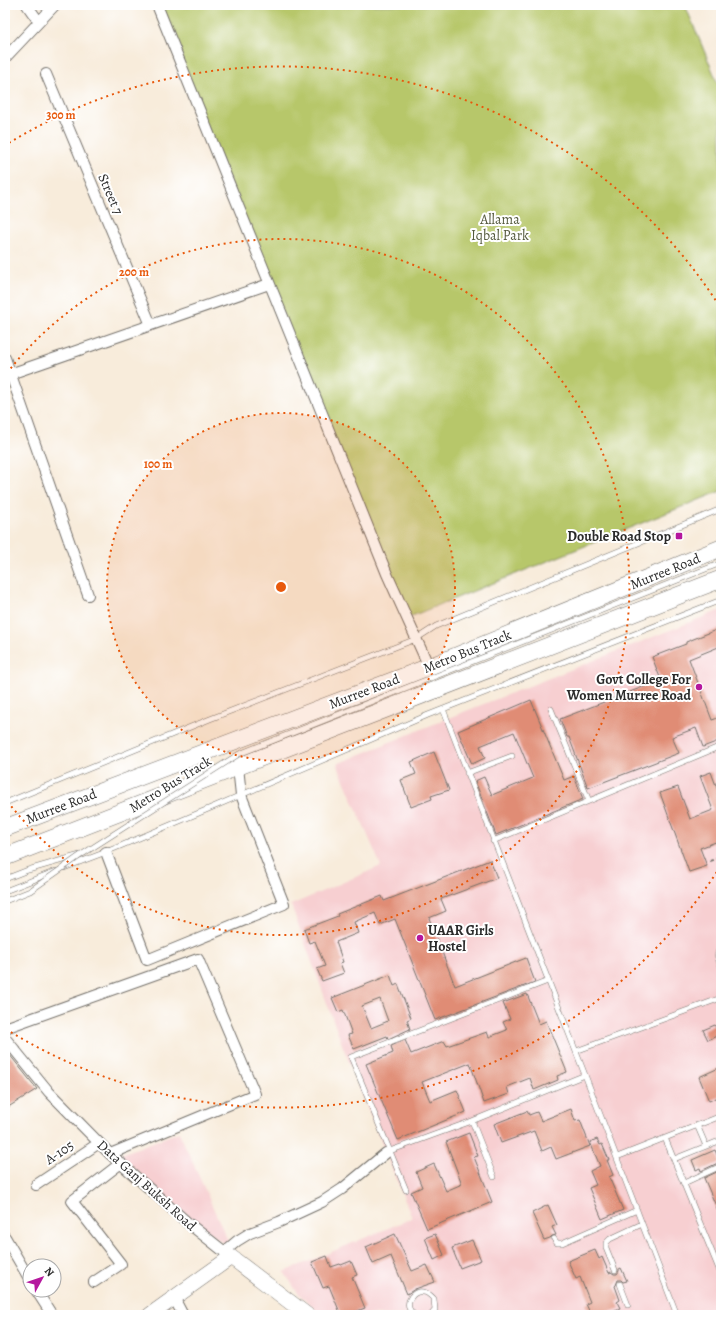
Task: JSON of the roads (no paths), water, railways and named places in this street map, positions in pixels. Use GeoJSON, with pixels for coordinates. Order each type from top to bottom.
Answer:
{"type":"FeatureCollection","features":[{"type":"Feature","properties":{"kind":"main road","name":"Murree Road"},"geometry":{"type":"LineString","coordinates":[[5,828],[429,667],[721,548]]}},
{"type":"Feature","properties":{"kind":"main road","name":"Murree Road"},"geometry":{"type":"LineString","coordinates":[[5,857],[721,579]]}},
{"type":"Feature","properties":{"kind":"street"},"geometry":{"type":"LineString","coordinates":[[27,5],[39,22]]}},
{"type":"Feature","properties":{"kind":"street"},"geometry":{"type":"LineString","coordinates":[[5,58],[55,5]]}},
{"type":"Feature","properties":{"kind":"street"},"geometry":{"type":"LineString","coordinates":[[156,5],[387,574],[429,667]]}},
{"type":"Feature","properties":{"kind":"street","name":"Street 7"},"geometry":{"type":"LineString","coordinates":[[46,74],[151,325]]}},
{"type":"Feature","properties":{"kind":"street"},"geometry":{"type":"LineString","coordinates":[[10,374],[270,284]]}},
{"type":"Feature","properties":{"kind":"street"},"geometry":{"type":"LineString","coordinates":[[5,358],[88,595]]}},
{"type":"Feature","properties":{"kind":"street"},"geometry":{"type":"LineString","coordinates":[[106,852],[147,960],[284,904],[241,795],[238,767]]}},
{"type":"Feature","properties":{"kind":"street"},"geometry":{"type":"LineString","coordinates":[[5,1028],[198,959],[255,1094],[110,1154]]}},
{"type":"Feature","properties":{"kind":"street","name":"Data Ganj Buksh Road"},"geometry":{"type":"LineString","coordinates":[[5,1038],[49,1092],[110,1154],[188,1223],[306,1315]]}},
{"type":"Feature","properties":{"kind":"street","name":"A-105"},"geometry":{"type":"LineString","coordinates":[[36,1185],[99,1142]]}},
{"type":"Feature","properties":{"kind":"street"},"geometry":{"type":"LineString","coordinates":[[150,1315],[174,1298],[227,1254],[237,1241],[250,1233],[280,1222],[322,1202],[342,1189],[388,1152]]}},
{"type":"Feature","properties":{"kind":"street"},"geometry":{"type":"LineString","coordinates":[[94,1282],[120,1264],[72,1201],[121,1163]]}},
{"type":"Feature","properties":{"kind":"street"},"geometry":{"type":"LineString","coordinates":[[5,1238],[22,1267]]}},
{"type":"Feature","properties":{"kind":"street"},"geometry":{"type":"LineString","coordinates":[[41,1298],[52,1315]]}},
{"type":"Feature","properties":{"kind":"street"},"geometry":{"type":"LineString","coordinates":[[174,1298],[183,1315]]}},
{"type":"Feature","properties":{"kind":"lane"},"geometry":{"type":"LineString","coordinates":[[5,803],[210,719],[416,639],[436,626],[721,509]]}},
{"type":"Feature","properties":{"kind":"lane","name":"Metro Bus Track"},"geometry":{"type":"LineString","coordinates":[[5,901],[30,891],[81,855],[240,754],[721,563]]}},
{"type":"Feature","properties":{"kind":"lane"},"geometry":{"type":"LineString","coordinates":[[5,891],[106,852],[443,710],[721,600]]}},
{"type":"Feature","properties":{"kind":"lane"},"geometry":{"type":"LineString","coordinates":[[551,709],[589,801]]}},
{"type":"Feature","properties":{"kind":"lane"},"geometry":{"type":"LineString","coordinates":[[443,710],[677,1315]]}},
{"type":"Feature","properties":{"kind":"lane"},"geometry":{"type":"LineString","coordinates":[[493,841],[721,746]]}},
{"type":"Feature","properties":{"kind":"lane"},"geometry":{"type":"LineString","coordinates":[[467,773],[512,756]]}},
{"type":"Feature","properties":{"kind":"lane","name":"Metro Bus Track"},"geometry":{"type":"LineString","coordinates":[[5,879],[28,870],[81,855]]}},
{"type":"Feature","properties":{"kind":"lane"},"geometry":{"type":"LineString","coordinates":[[721,948],[717,952],[717,957],[721,966]]}},
{"type":"Feature","properties":{"kind":"lane"},"geometry":{"type":"LineString","coordinates":[[406,1190],[388,1152],[351,1057],[548,981]]}},
{"type":"Feature","properties":{"kind":"lane"},"geometry":{"type":"LineString","coordinates":[[576,1052],[721,998]]}},
{"type":"Feature","properties":{"kind":"lane"},"geometry":{"type":"LineString","coordinates":[[388,1152],[585,1075]]}},
{"type":"Feature","properties":{"kind":"lane"},"geometry":{"type":"LineString","coordinates":[[616,1157],[721,1116]]}},
{"type":"Feature","properties":{"kind":"lane"},"geometry":{"type":"LineString","coordinates":[[472,1120],[494,1177]]}},
{"type":"Feature","properties":{"kind":"lane"},"geometry":{"type":"LineString","coordinates":[[697,1125],[706,1146]]}},
{"type":"Feature","properties":{"kind":"lane"},"geometry":{"type":"LineString","coordinates":[[665,1138],[721,1274]]}},
{"type":"Feature","properties":{"kind":"lane"},"geometry":{"type":"LineString","coordinates":[[674,1159],[719,1141],[721,1146]]}},
{"type":"Feature","properties":{"kind":"lane"},"geometry":{"type":"LineString","coordinates":[[684,1183],[721,1166]]}},
{"type":"Feature","properties":{"kind":"lane"},"geometry":{"type":"LineString","coordinates":[[554,1240],[557,1243],[562,1243],[637,1210]]}},
{"type":"Feature","properties":{"kind":"lane"},"geometry":{"type":"LineString","coordinates":[[615,1270],[606,1248],[606,1243],[610,1239],[642,1224]]}},
{"type":"Feature","properties":{"kind":"lane"},"geometry":{"type":"LineString","coordinates":[[620,1284],[628,1305]]}},
{"type":"Feature","properties":{"kind":"lane"},"geometry":{"type":"LineString","coordinates":[[414,1315],[409,1309],[409,1301],[417,1292],[423,1292],[428,1293],[434,1300],[435,1310],[431,1315]]}},
{"type":"Feature","properties":{"kind":"place","name":"Double Road Stop"},"geometry":{"type":"Point","coordinates":[679,536]}},
{"type":"Feature","properties":{"kind":"place","name":"Govt College For Women Murree Road"},"geometry":{"type":"Point","coordinates":[699,687]}},
{"type":"Feature","properties":{"kind":"place","name":"UAAR Girls Hostel"},"geometry":{"type":"Point","coordinates":[420,938]}},
{"type":"Feature","properties":{"kind":"park label","name":"Allama Iqbal Park"},"geometry":{"type":"Point","coordinates":[500,228]}}]}
